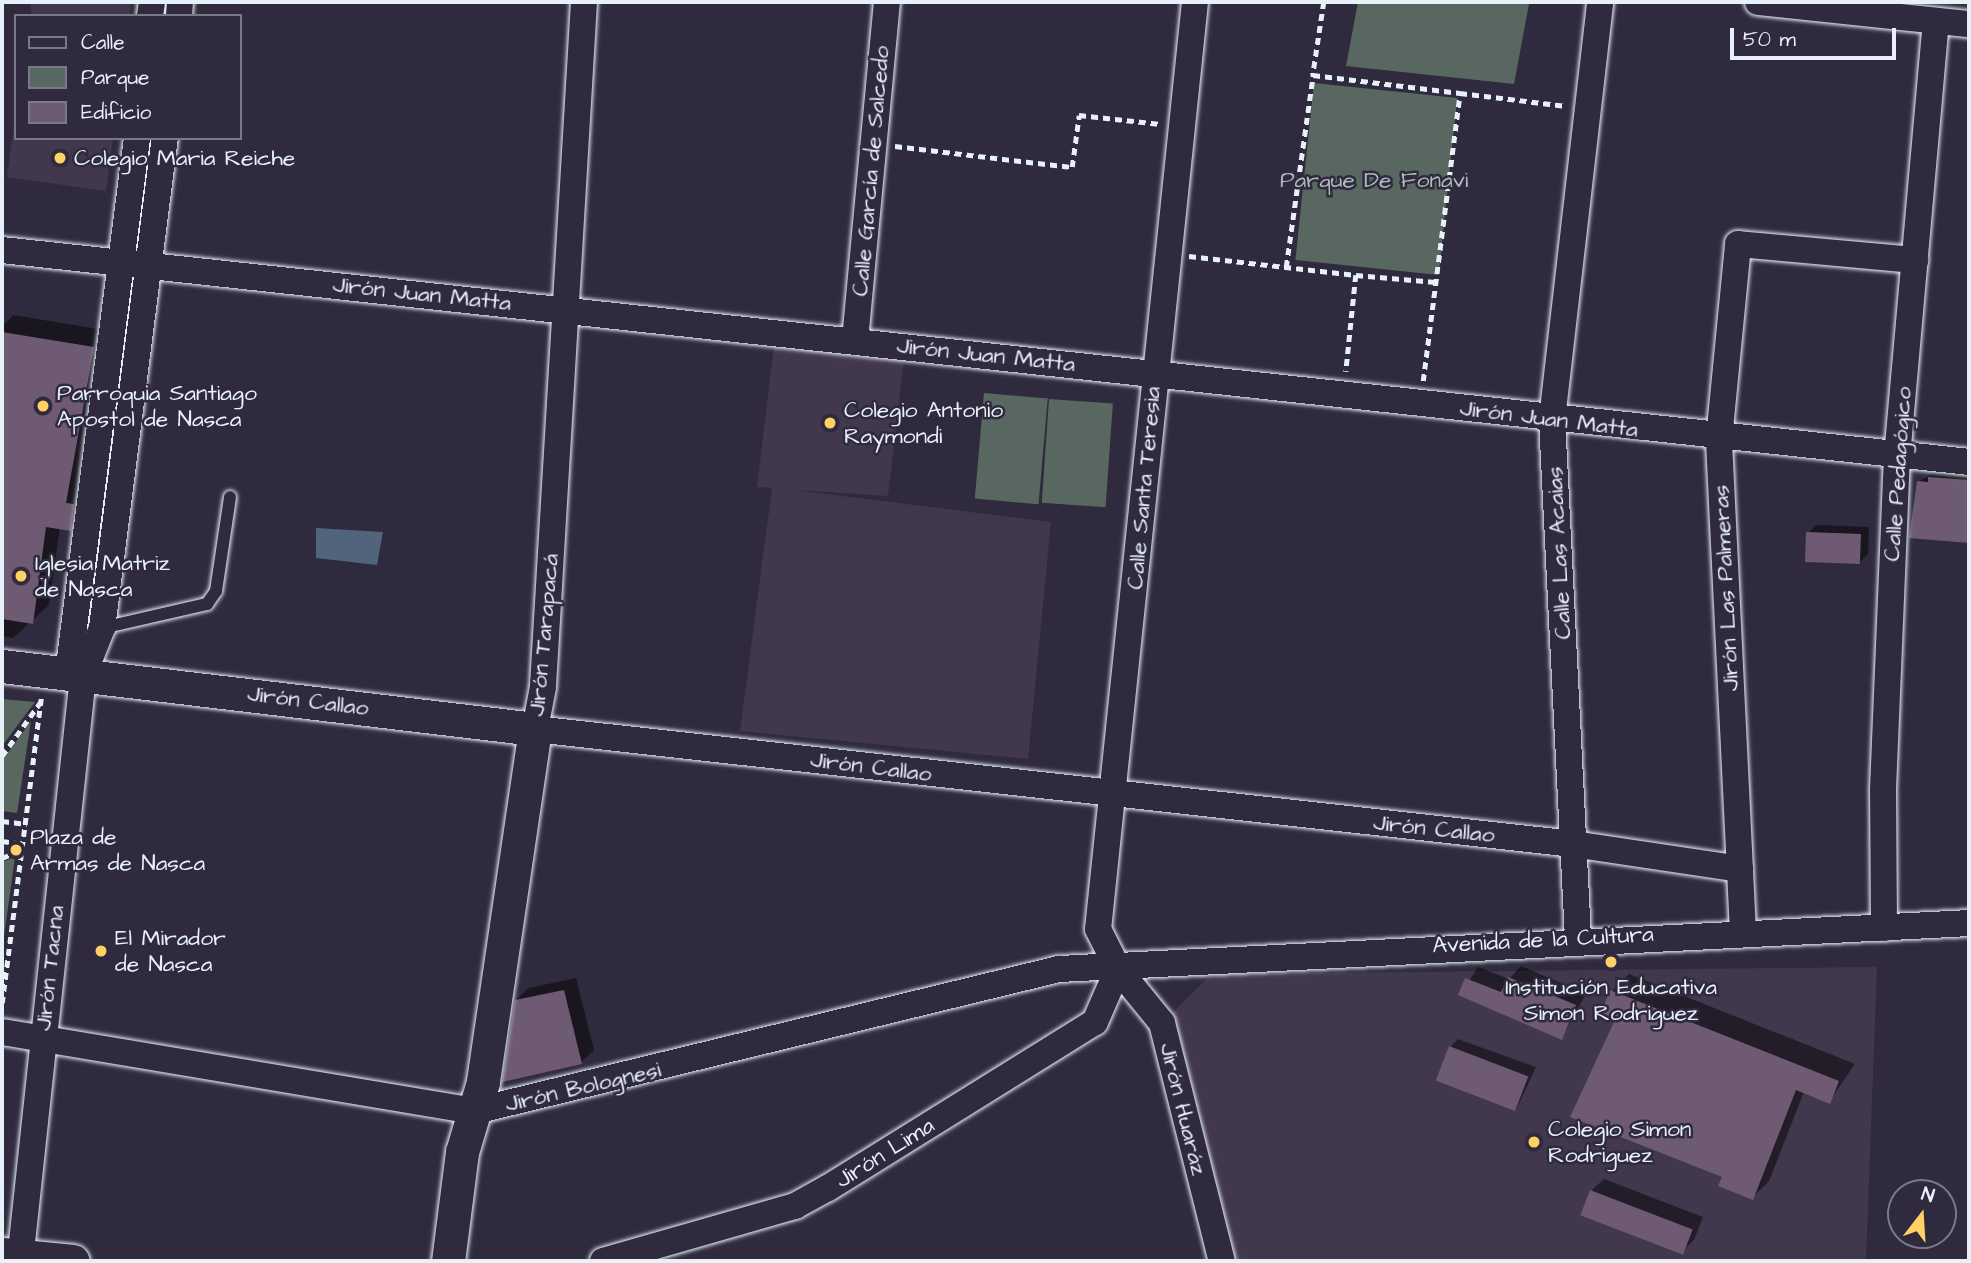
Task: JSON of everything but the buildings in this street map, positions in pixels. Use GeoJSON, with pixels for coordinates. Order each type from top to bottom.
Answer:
{"type":"FeatureCollection","features":[{"type":"Feature","properties":{"kind":"street","name":"Jirón Tarapacá"},"geometry":{"type":"LineString","coordinates":[[448,1261],[462,1152],[475,1111],[543,687],[584,2]]}},
{"type":"Feature","properties":{"kind":"street","name":"Calle García de Salcedo"},"geometry":{"type":"LineString","coordinates":[[855,340],[887,2]]}},
{"type":"Feature","properties":{"kind":"street","name":"Calle Santa Teresia"},"geometry":{"type":"LineString","coordinates":[[1118,970],[1098,929],[1115,795],[1155,373],[1195,2]]}},
{"type":"Feature","properties":{"kind":"street","name":"Calle Las Acaias"},"geometry":{"type":"LineString","coordinates":[[1578,938],[1552,419],[1600,2]]}},
{"type":"Feature","properties":{"kind":"street"},"geometry":{"type":"LineString","coordinates":[[1758,2],[1969,24]]}},
{"type":"Feature","properties":{"kind":"street","name":"Calle Pedagógico"},"geometry":{"type":"LineString","coordinates":[[1884,928],[1883,789],[1897,457],[1936,22]]}},
{"type":"Feature","properties":{"kind":"street"},"geometry":{"type":"LineString","coordinates":[[75,675],[137,140]]}},
{"type":"Feature","properties":{"kind":"street"},"geometry":{"type":"LineString","coordinates":[[75,675],[102,628],[165,140]]}},
{"type":"Feature","properties":{"kind":"street","name":"Jirón Las Palmeras"},"geometry":{"type":"LineString","coordinates":[[1743,932],[1719,439],[1738,244],[1915,260]]}},
{"type":"Feature","properties":{"kind":"street","name":"Jirón Juan Matta"},"geometry":{"type":"LineString","coordinates":[[2,250],[1155,373],[1719,439],[1969,462]]}},
{"type":"Feature","properties":{"kind":"street","name":"Jirón Callao"},"geometry":{"type":"LineString","coordinates":[[2,666],[1115,795],[1573,844],[1740,869]]}},
{"type":"Feature","properties":{"kind":"street","name":"Jirón Tacna"},"geometry":{"type":"LineString","coordinates":[[14,1257],[42,1038],[75,675]]}},
{"type":"Feature","properties":{"kind":"street","name":"Avenida de la Cultura"},"geometry":{"type":"LineString","coordinates":[[1118,970],[1195,958],[1578,938],[1969,923]]}},
{"type":"Feature","properties":{"kind":"street","name":"Jirón Bolognesi"},"geometry":{"type":"LineString","coordinates":[[2,1032],[475,1111],[517,1106],[1059,969],[1118,970]]}},
{"type":"Feature","properties":{"kind":"street","name":"Jirón Lima"},"geometry":{"type":"LineString","coordinates":[[603,1261],[795,1206],[828,1188],[1095,1022],[1118,970]]}},
{"type":"Feature","properties":{"kind":"street","name":"Jirón Huaráz"},"geometry":{"type":"LineString","coordinates":[[1118,970],[1161,1023],[1222,1261]]}},
{"type":"Feature","properties":{"kind":"street"},"geometry":{"type":"LineString","coordinates":[[14,1257],[73,1261]]}},
{"type":"Feature","properties":{"kind":"lane"},"geometry":{"type":"LineString","coordinates":[[102,628],[207,604],[216,591],[230,497]]}},
{"type":"Feature","properties":{"kind":"path"},"geometry":{"type":"LineString","coordinates":[[1286,267],[1324,2]]}},
{"type":"Feature","properties":{"kind":"path"},"geometry":{"type":"LineString","coordinates":[[1313,75],[1588,108]]}},
{"type":"Feature","properties":{"kind":"path"},"geometry":{"type":"LineString","coordinates":[[1420,404],[1460,93]]}},
{"type":"Feature","properties":{"kind":"path"},"geometry":{"type":"LineString","coordinates":[[874,143],[1072,167],[1079,115],[1181,127]]}},
{"type":"Feature","properties":{"kind":"path"},"geometry":{"type":"LineString","coordinates":[[1168,254],[1436,282]]}},
{"type":"Feature","properties":{"kind":"path"},"geometry":{"type":"LineString","coordinates":[[1344,395],[1356,275]]}},
{"type":"Feature","properties":{"kind":"path"},"geometry":{"type":"LineString","coordinates":[[29,697],[43,698]]}},
{"type":"Feature","properties":{"kind":"path"},"geometry":{"type":"LineString","coordinates":[[2,756],[43,698]]}},
{"type":"Feature","properties":{"kind":"path"},"geometry":{"type":"LineString","coordinates":[[2,1003],[43,698]]}},
{"type":"Feature","properties":{"kind":"path"},"geometry":{"type":"LineString","coordinates":[[2,821],[27,824]]}},
{"type":"Feature","properties":{"kind":"path"},"geometry":{"type":"LineString","coordinates":[[2,841],[24,846]]}},
{"type":"Feature","properties":{"kind":"path"},"geometry":{"type":"LineString","coordinates":[[2,858],[24,846]]}},
{"type":"Feature","properties":{"kind":"shaded area"},"geometry":{"type":"Polygon","coordinates":[[[31,2],[130,2],[130,14],[31,14],[31,2]]]}},
{"type":"Feature","properties":{"kind":"shaded area","name":"Colegio Maria Reiche"},"geometry":{"type":"Polygon","coordinates":[[[14,126],[14,140],[113,140],[106,191],[7,177],[14,126]]]}},
{"type":"Feature","properties":{"kind":"shaded area"},"geometry":{"type":"Polygon","coordinates":[[[774,346],[904,360],[888,496],[794,490],[1051,522],[1028,759],[740,731],[772,488],[757,487],[774,346]]]}},
{"type":"Feature","properties":{"kind":"shaded area","name":"Colegio Simon Rodriguez"},"geometry":{"type":"Polygon","coordinates":[[[1877,967],[1866,1261],[1233,1261],[1162,1023],[1212,974],[1877,967]]]}},
{"type":"Feature","properties":{"kind":"green space"},"geometry":{"type":"Polygon","coordinates":[[[1358,2],[1529,4],[1514,84],[1346,66],[1358,2]]]}},
{"type":"Feature","properties":{"kind":"green space","name":"Parque De Fonavi"},"geometry":{"type":"Polygon","coordinates":[[[1314,83],[1457,98],[1439,275],[1295,260],[1314,83]]]}},
{"type":"Feature","properties":{"kind":"green space"},"geometry":{"type":"Polygon","coordinates":[[[984,393],[1048,399],[1039,504],[975,499],[984,393]]]}},
{"type":"Feature","properties":{"kind":"green space"},"geometry":{"type":"Polygon","coordinates":[[[1049,399],[1113,403],[1106,507],[1042,503],[1049,399]]]}},
{"type":"Feature","properties":{"kind":"green space"},"geometry":{"type":"Polygon","coordinates":[[[2,699],[35,702],[2,746],[2,699]]]}},
{"type":"Feature","properties":{"kind":"green space"},"geometry":{"type":"Polygon","coordinates":[[[31,721],[17,813],[2,811],[2,761],[31,721]]]}},
{"type":"Feature","properties":{"kind":"green space"},"geometry":{"type":"Polygon","coordinates":[[[15,857],[2,951],[2,862],[15,857]]]}},
{"type":"Feature","properties":{"kind":"water"},"geometry":{"type":"Polygon","coordinates":[[[316,528],[383,532],[377,565],[316,558],[316,528]]]}},
{"type":"Feature","properties":{"kind":"place","name":"Colegio Maria Reiche"},"geometry":{"type":"Point","coordinates":[60,158]}},
{"type":"Feature","properties":{"kind":"place","name":"Parroquia Santiago Apostol de Nasca"},"geometry":{"type":"Point","coordinates":[43,406]}},
{"type":"Feature","properties":{"kind":"place","name":"Colegio Antonio Raymondi"},"geometry":{"type":"Point","coordinates":[830,423]}},
{"type":"Feature","properties":{"kind":"place","name":"Iglesia Matriz de Nasca"},"geometry":{"type":"Point","coordinates":[21,576]}},
{"type":"Feature","properties":{"kind":"place","name":"Plaza de Armas de Nasca"},"geometry":{"type":"Point","coordinates":[16,850]}},
{"type":"Feature","properties":{"kind":"place","name":"El Mirador de Nasca"},"geometry":{"type":"Point","coordinates":[101,951]}},
{"type":"Feature","properties":{"kind":"place","name":"Institución Educativa Simon Rodriguez"},"geometry":{"type":"Point","coordinates":[1611,962]}},
{"type":"Feature","properties":{"kind":"place","name":"Colegio Simon Rodriguez"},"geometry":{"type":"Point","coordinates":[1534,1142]}}]}
